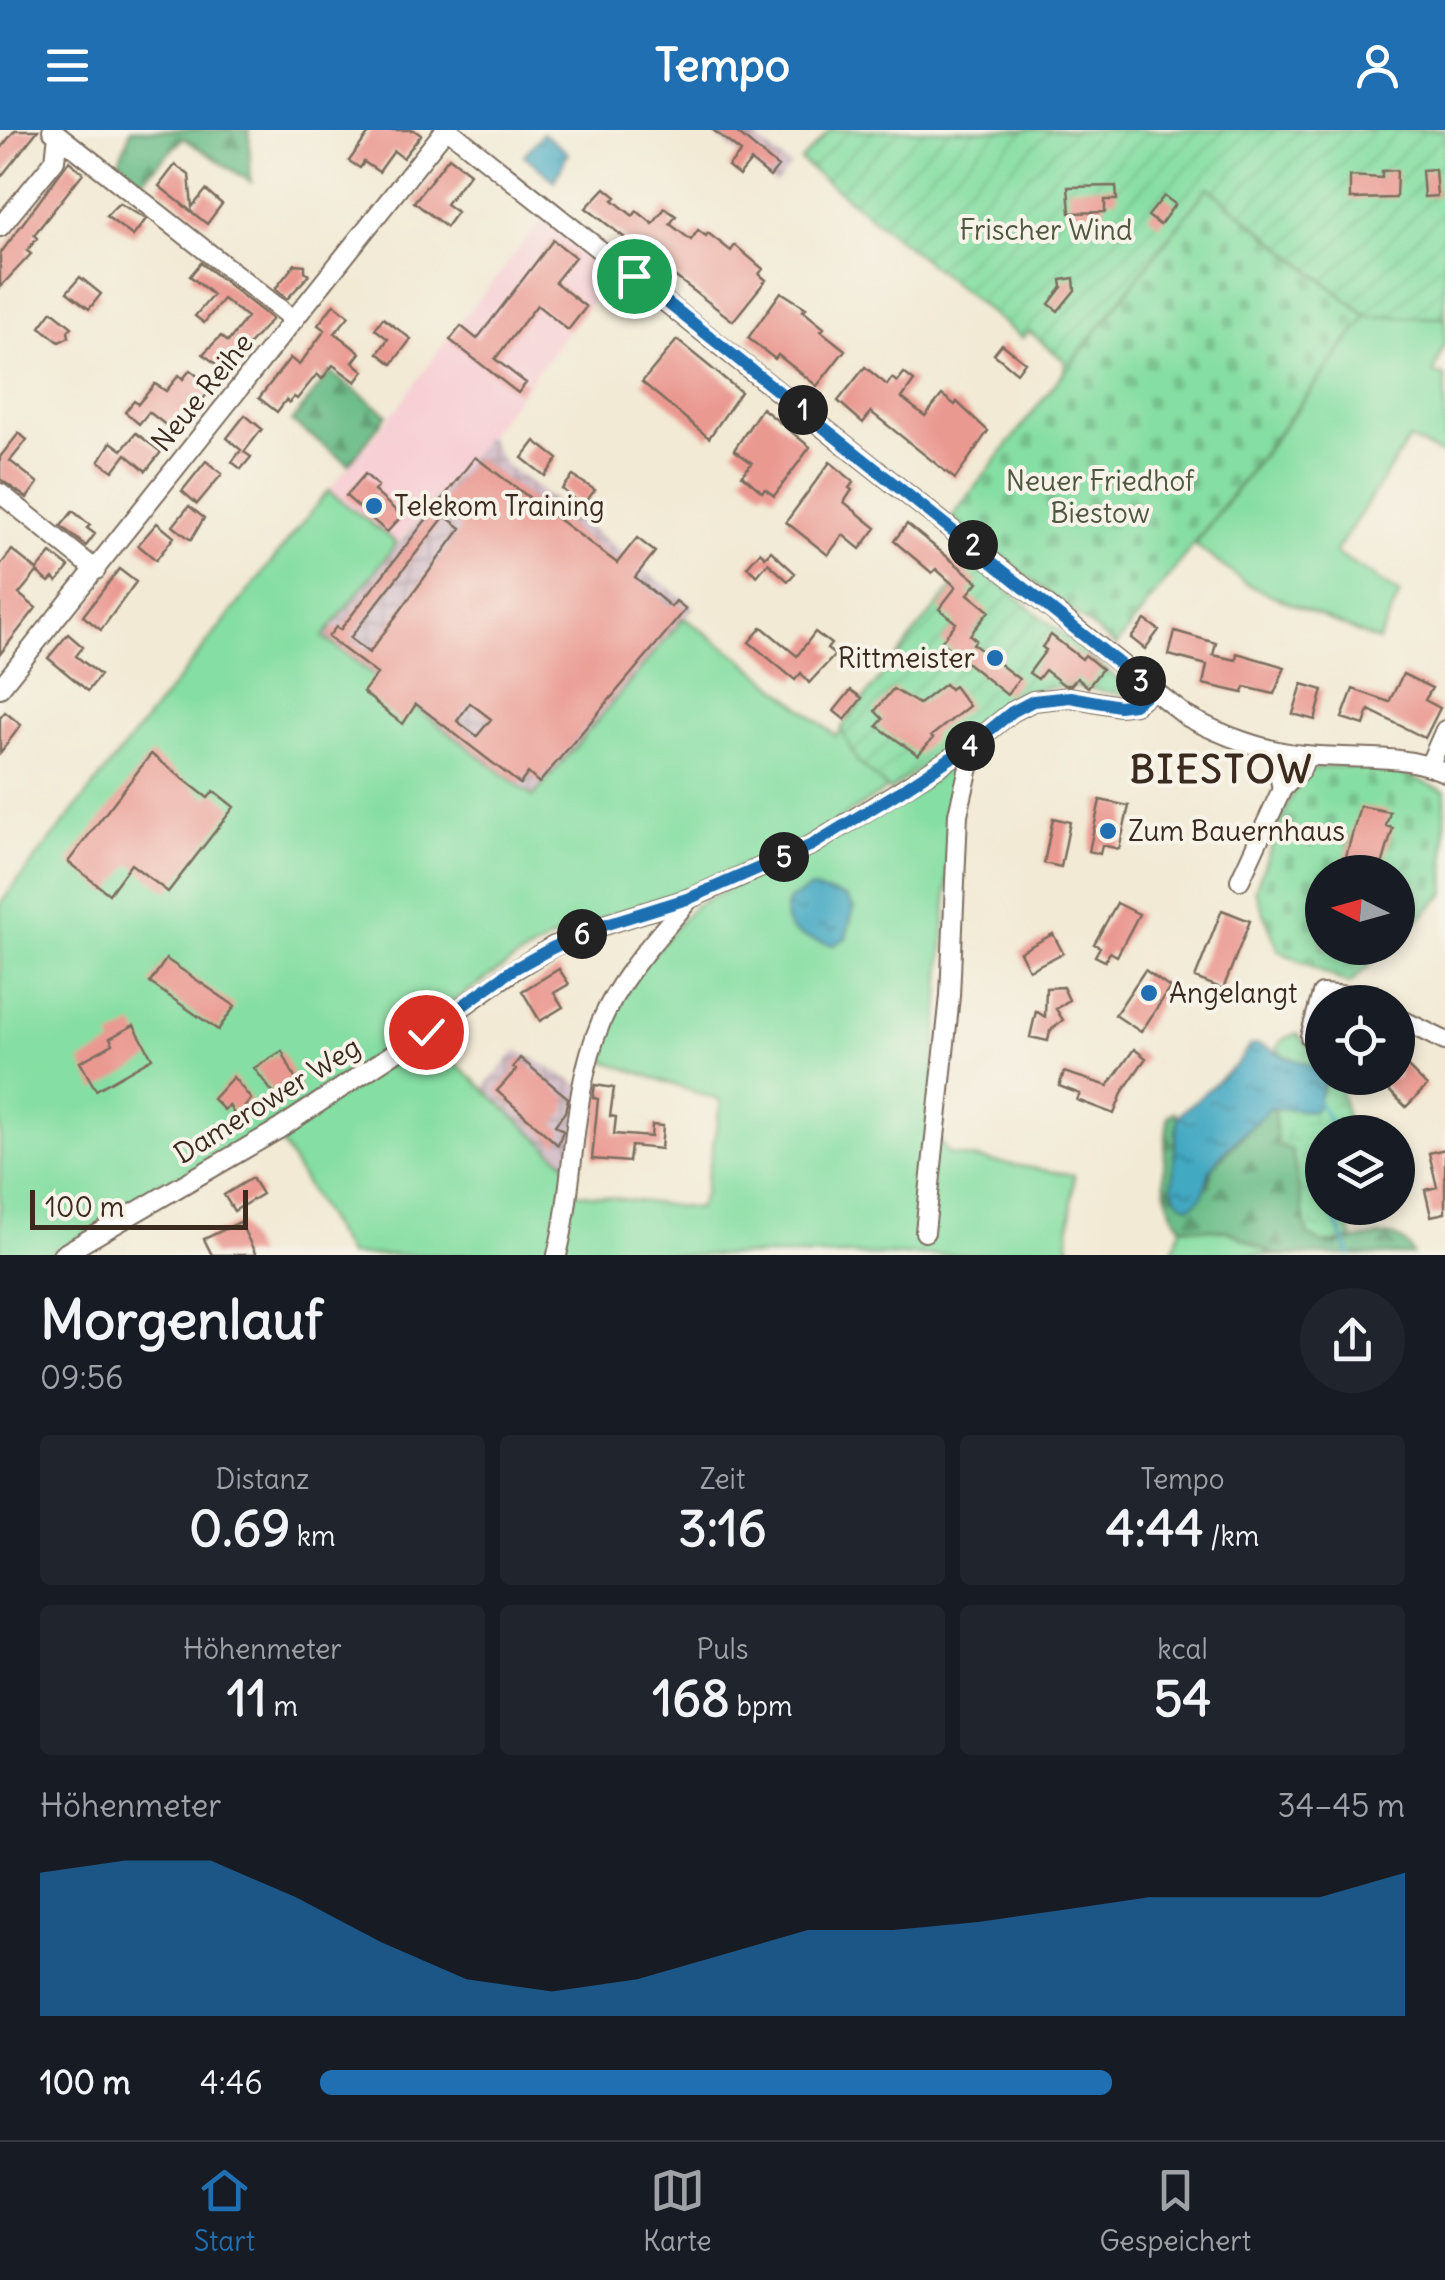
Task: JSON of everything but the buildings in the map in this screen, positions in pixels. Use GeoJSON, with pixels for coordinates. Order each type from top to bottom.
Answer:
{"type":"FeatureCollection","features":[{"type":"Feature","properties":{"kind":"street","name":"Neue Reihe"},"geometry":{"type":"LineString","coordinates":[[0,688],[447,130]]}},
{"type":"Feature","properties":{"kind":"street"},"geometry":{"type":"LineString","coordinates":[[447,130],[1152,690],[1207,728],[1274,750],[1307,755],[1396,757],[1437,769],[1445,730]]}},
{"type":"Feature","properties":{"kind":"street"},"geometry":{"type":"LineString","coordinates":[[55,132],[294,320]]}},
{"type":"Feature","properties":{"kind":"street"},"geometry":{"type":"LineString","coordinates":[[0,228],[55,160],[55,132]]}},
{"type":"Feature","properties":{"kind":"street"},"geometry":{"type":"LineString","coordinates":[[0,493],[96,570]]}},
{"type":"Feature","properties":{"kind":"street","name":"Damerower Weg"},"geometry":{"type":"LineString","coordinates":[[62,1255],[279,1129],[539,955],[594,928],[690,898],[812,845],[1033,701],[1070,697],[1119,706],[1134,704],[1152,690]]}},
{"type":"Feature","properties":{"kind":"street"},"geometry":{"type":"LineString","coordinates":[[925,1232],[950,996],[958,814],[975,742]]}},
{"type":"Feature","properties":{"kind":"street"},"geometry":{"type":"LineString","coordinates":[[1274,750],[1282,789]]}},
{"type":"Feature","properties":{"kind":"street"},"geometry":{"type":"LineString","coordinates":[[1240,880],[1282,789],[1301,770],[1307,755]]}},
{"type":"Feature","properties":{"kind":"street"},"geometry":{"type":"LineString","coordinates":[[556,1255],[590,1055],[602,1020],[628,974],[690,898]]}},
{"type":"Feature","properties":{"kind":"street"},"geometry":{"type":"LineString","coordinates":[[1415,1026],[1445,1041]]}},
{"type":"Feature","properties":{"kind":"shaded area"},"geometry":{"type":"Polygon","coordinates":[[[708,130],[745,130],[791,166],[776,184],[708,130]]]}},
{"type":"Feature","properties":{"kind":"shaded area"},"geometry":{"type":"Polygon","coordinates":[[[544,218],[614,273],[487,436],[397,543],[328,491],[544,218]]]}},
{"type":"Feature","properties":{"kind":"shaded area"},"geometry":{"type":"Polygon","coordinates":[[[487,436],[504,463],[694,607],[533,797],[323,636],[487,436]]]}},
{"type":"Feature","properties":{"kind":"shaded area"},"geometry":{"type":"Polygon","coordinates":[[[517,1050],[584,1087],[571,1168],[484,1087],[517,1050]]]}},
{"type":"Feature","properties":{"kind":"green space"},"geometry":{"type":"Polygon","coordinates":[[[131,130],[249,130],[251,182],[183,138],[141,182],[119,161],[131,130]]]}},
{"type":"Feature","properties":{"kind":"green space","name":"Frischer Wind"},"geometry":{"type":"Polygon","coordinates":[[[830,130],[1445,130],[1445,318],[1367,316],[1208,187],[1064,373],[1065,361],[1029,331],[1022,338],[801,161],[830,130]]]}},
{"type":"Feature","properties":{"kind":"green space","name":"Neuer Friedhof Biestow"},"geometry":{"type":"Polygon","coordinates":[[[1208,186],[1367,316],[1116,646],[952,517],[1208,186]]]}},
{"type":"Feature","properties":{"kind":"green space"},"geometry":{"type":"Polygon","coordinates":[[[1367,316],[1445,318],[1445,342],[1434,373],[1445,377],[1445,456],[1409,439],[1335,553],[1400,594],[1378,641],[1248,585],[1195,545],[1367,316]]]}},
{"type":"Feature","properties":{"kind":"green space"},"geometry":{"type":"Polygon","coordinates":[[[330,372],[387,414],[349,464],[292,422],[330,372]]]}},
{"type":"Feature","properties":{"kind":"green space"},"geometry":{"type":"Polygon","coordinates":[[[328,491],[397,543],[323,637],[533,797],[684,618],[743,660],[836,736],[844,727],[933,738],[945,752],[809,839],[564,932],[508,964],[276,1123],[49,1255],[0,1255],[0,904],[328,491]]]}},
{"type":"Feature","properties":{"kind":"green space","name":"Rittmeister"},"geometry":{"type":"Polygon","coordinates":[[[974,562],[1128,688],[1122,695],[1056,687],[1017,696],[890,791],[857,761],[841,729],[974,562]]]}},
{"type":"Feature","properties":{"kind":"green space"},"geometry":{"type":"Polygon","coordinates":[[[963,758],[952,816],[931,1127],[948,1154],[1074,1175],[1068,1247],[1129,1255],[348,1255],[277,1136],[428,1038],[571,1168],[567,1192],[698,1209],[721,1101],[596,1058],[606,1023],[632,978],[694,906],[900,802],[963,758]]]}},
{"type":"Feature","properties":{"kind":"green space"},"geometry":{"type":"Polygon","coordinates":[[[1336,766],[1394,770],[1445,791],[1445,894],[1415,923],[1415,855],[1305,855],[1305,963],[1279,951],[1255,890],[1291,796],[1310,769],[1336,766]]]}},
{"type":"Feature","properties":{"kind":"green space"},"geometry":{"type":"Polygon","coordinates":[[[1309,965],[1370,965],[1349,984],[1309,965]]]}},
{"type":"Feature","properties":{"kind":"green space"},"geometry":{"type":"Polygon","coordinates":[[[1297,1034],[1305,1042],[1305,1063],[1277,1049],[1282,1040],[1297,1034]]]}},
{"type":"Feature","properties":{"kind":"green space"},"geometry":{"type":"Polygon","coordinates":[[[1320,1095],[1342,1095],[1346,1115],[1305,1115],[1305,1223],[1292,1150],[1277,1144],[1274,1108],[1314,1111],[1320,1095]]]}},
{"type":"Feature","properties":{"kind":"green space"},"geometry":{"type":"Polygon","coordinates":[[[1274,1108],[1277,1144],[1292,1150],[1307,1234],[1333,1243],[1372,1236],[1396,1237],[1413,1255],[1274,1255],[1229,1231],[1181,1226],[1165,1187],[1168,1116],[1174,1112],[1178,1116],[1172,1188],[1209,1186],[1212,1168],[1274,1108]]]}},
{"type":"Feature","properties":{"kind":"green space"},"geometry":{"type":"Polygon","coordinates":[[[1305,1225],[1348,1225],[1353,1239],[1323,1244],[1307,1234],[1305,1225]]]}},
{"type":"Feature","properties":{"kind":"green space"},"geometry":{"type":"Polygon","coordinates":[[[1181,1226],[1229,1231],[1274,1255],[1172,1255],[1181,1226]]]}},
{"type":"Feature","properties":{"kind":"water"},"geometry":{"type":"Polygon","coordinates":[[[543,133],[568,153],[555,181],[524,155],[543,133]]]}},
{"type":"Feature","properties":{"kind":"water"},"geometry":{"type":"Polygon","coordinates":[[[811,888],[846,897],[854,908],[846,938],[834,945],[796,933],[786,921],[789,900],[811,888]]]}},
{"type":"Feature","properties":{"kind":"water"},"geometry":{"type":"Polygon","coordinates":[[[1257,1044],[1305,1064],[1305,1095],[1320,1095],[1314,1111],[1270,1108],[1218,1159],[1200,1198],[1190,1206],[1178,1199],[1172,1188],[1178,1116],[1239,1062],[1249,1046],[1257,1044]]]}},
{"type":"Feature","properties":{"kind":"waterway"},"geometry":{"type":"LineString","coordinates":[[1318,1101],[1326,1115]]}},
{"type":"Feature","properties":{"kind":"waterway"},"geometry":{"type":"LineString","coordinates":[[1338,1225],[1350,1255]]}},
{"type":"Feature","properties":{"kind":"place","name":"Telekom Training"},"geometry":{"type":"Point","coordinates":[374,506]}},
{"type":"Feature","properties":{"kind":"place","name":"Rittmeister"},"geometry":{"type":"Point","coordinates":[995,658]}},
{"type":"Feature","properties":{"kind":"place","name":"Zum Bauernhaus"},"geometry":{"type":"Point","coordinates":[1108,831]}},
{"type":"Feature","properties":{"kind":"place","name":"Angelangt"},"geometry":{"type":"Point","coordinates":[1149,993]}},
{"type":"Feature","properties":{"kind":"district","name":"BIESTOW"},"geometry":{"type":"Point","coordinates":[1222,770]}},
{"type":"Feature","properties":{"kind":"route"},"geometry":{"type":"LineString","coordinates":[[426,1032],[512,970],[552,948],[594,928],[690,898],[812,845],[899,792],[1033,701],[1070,697],[1119,706],[1134,704],[1152,690],[634,276]]}}]}
